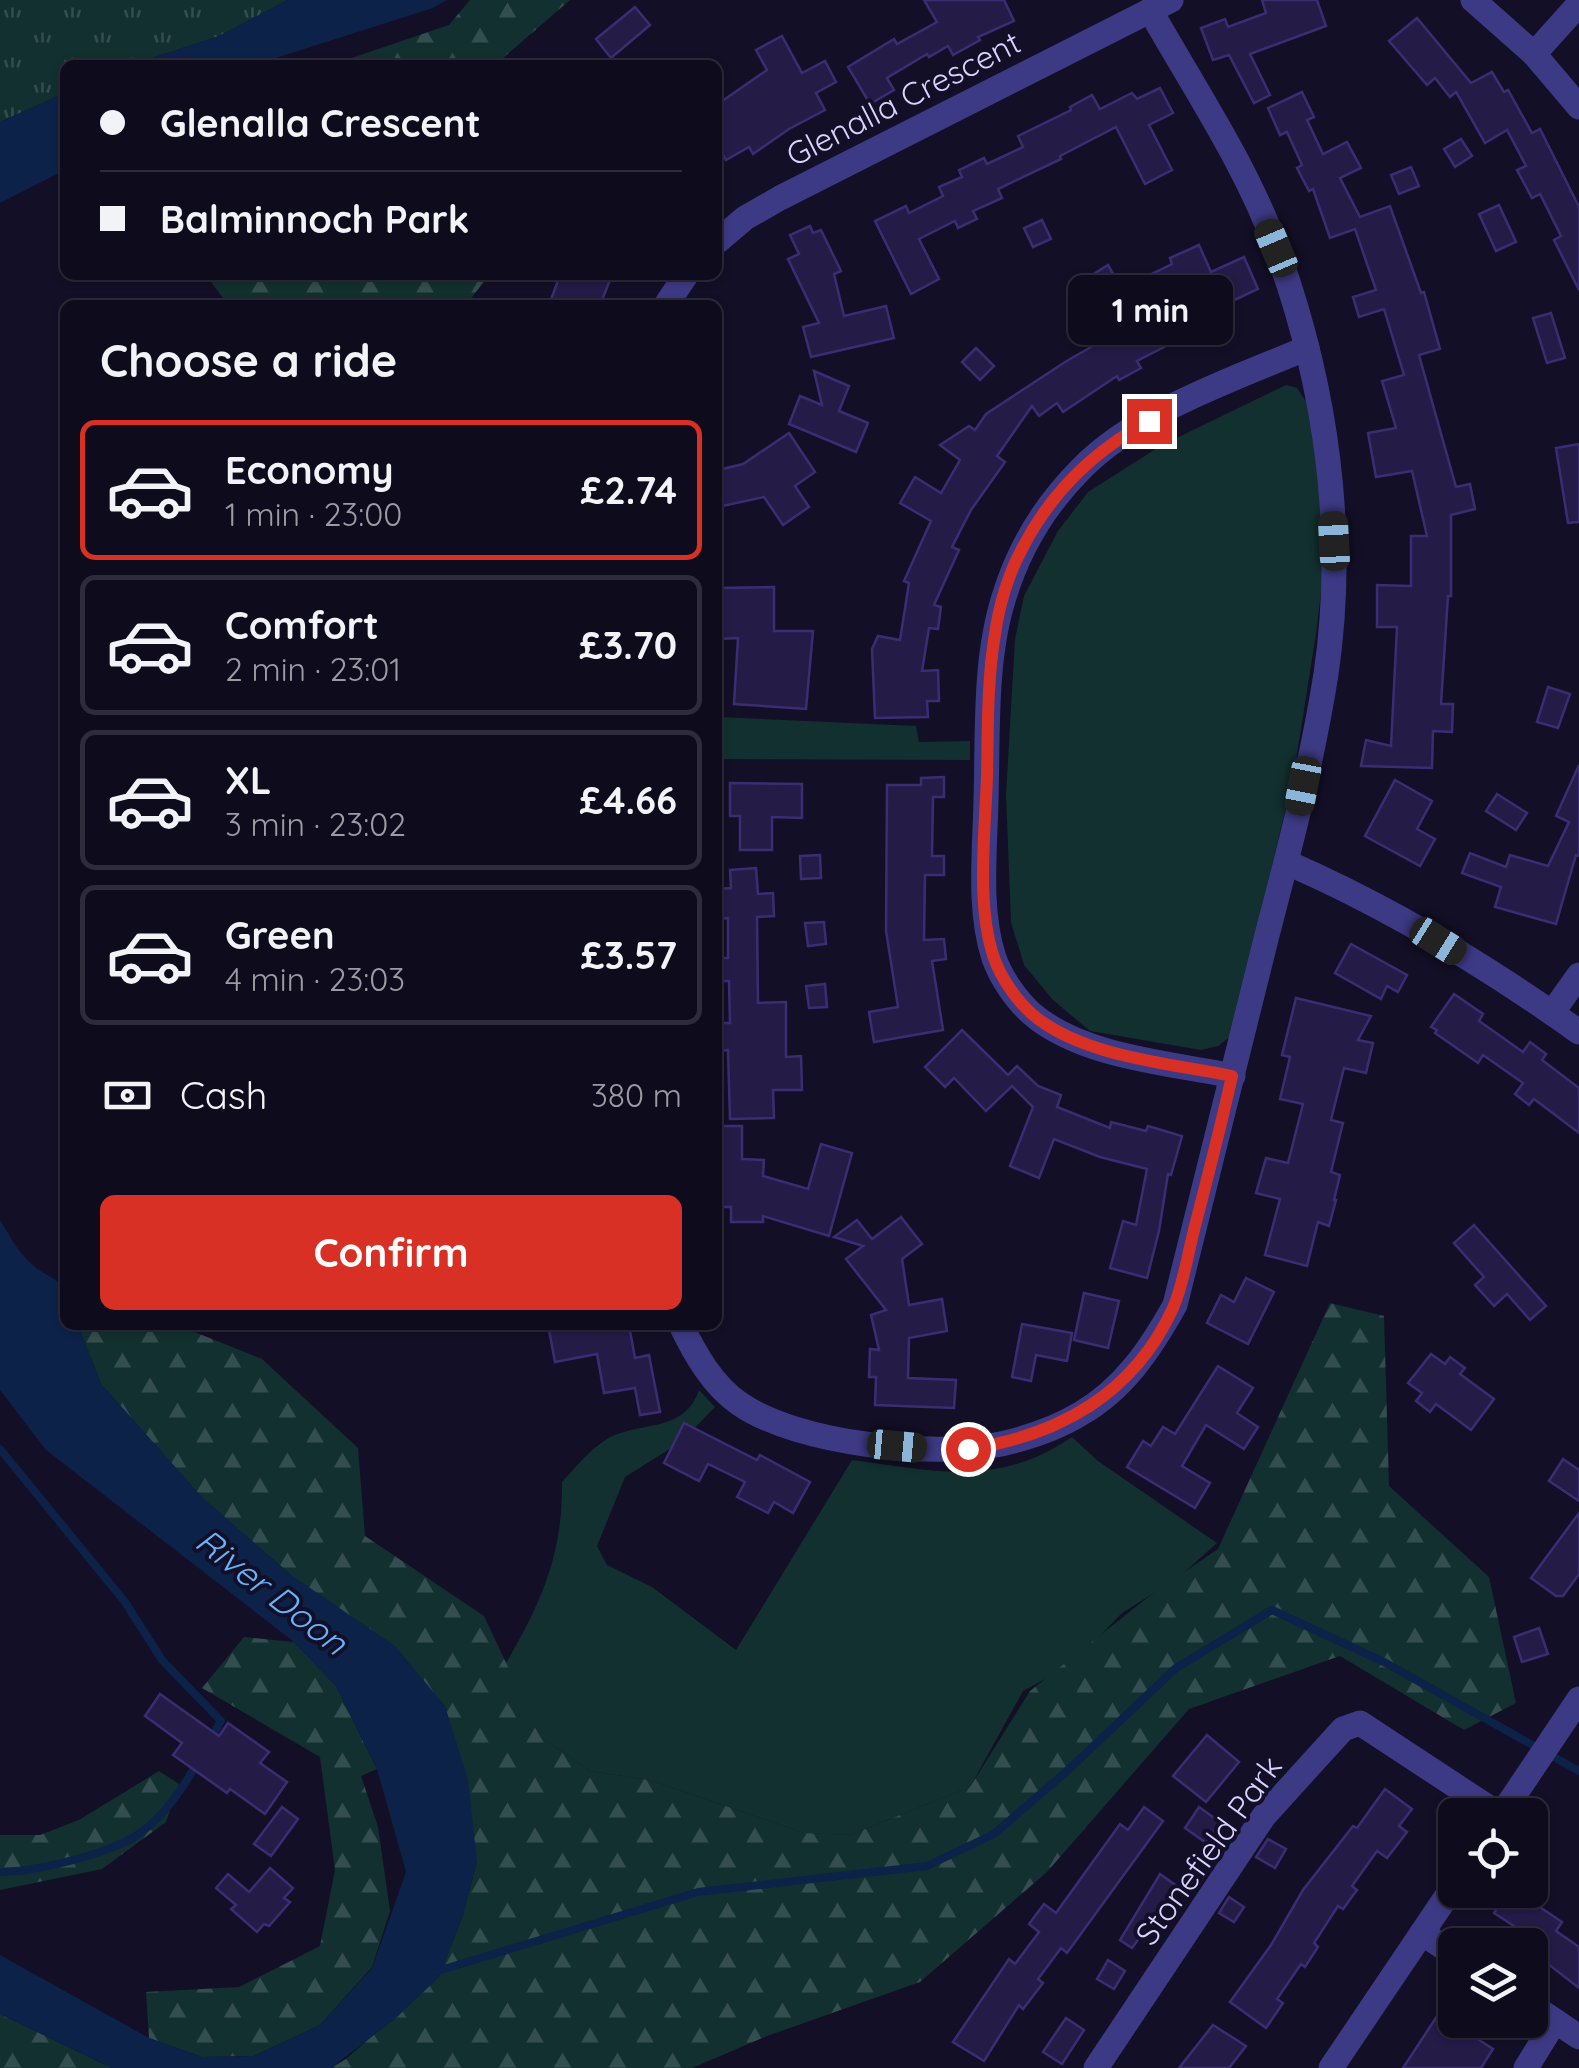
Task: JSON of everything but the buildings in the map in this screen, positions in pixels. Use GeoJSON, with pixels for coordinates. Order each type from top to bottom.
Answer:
{"type":"FeatureCollection","features":[{"type":"Feature","properties":{"kind":"street"},"geometry":{"type":"LineString","coordinates":[[1473,0],[1534,54],[1579,107]]}},
{"type":"Feature","properties":{"kind":"street"},"geometry":{"type":"LineString","coordinates":[[1534,54],[1579,4]]}},
{"type":"Feature","properties":{"kind":"street","name":"Glenalla Crescent"},"geometry":{"type":"LineString","coordinates":[[684,1330],[712,1378],[736,1402],[762,1418],[790,1429],[870,1444],[968,1449],[1038,1433],[1081,1414],[1113,1390],[1150,1350],[1174,1305],[1288,863],[1326,672],[1334,541],[1329,462],[1307,348],[1276,248],[1160,5],[780,198],[745,218],[722,238]]}},
{"type":"Feature","properties":{"kind":"street"},"geometry":{"type":"LineString","coordinates":[[1232,1076],[1097,1048],[1063,1036],[1031,1013],[995,961],[988,933],[984,870],[994,634],[1021,550],[1047,507],[1083,466],[1125,434],[1173,408],[1307,348]]}},
{"type":"Feature","properties":{"kind":"street"},"geometry":{"type":"LineString","coordinates":[[1288,863],[1346,888],[1410,923],[1579,1032]]}},
{"type":"Feature","properties":{"kind":"street"},"geometry":{"type":"LineString","coordinates":[[1552,1013],[1579,976]]}},
{"type":"Feature","properties":{"kind":"street"},"geometry":{"type":"LineString","coordinates":[[1512,1798],[1579,1700]]}},
{"type":"Feature","properties":{"kind":"street","name":"Stonefield Park"},"geometry":{"type":"LineString","coordinates":[[1096,2068],[1264,1816],[1343,1729],[1360,1723],[1474,1798]]}},
{"type":"Feature","properties":{"kind":"street"},"geometry":{"type":"LineString","coordinates":[[1331,2068],[1439,1908]]}},
{"type":"Feature","properties":{"kind":"street"},"geometry":{"type":"LineString","coordinates":[[1422,1933],[1438,1944]]}},
{"type":"Feature","properties":{"kind":"street"},"geometry":{"type":"LineString","coordinates":[[1548,2016],[1579,2037]]}},
{"type":"Feature","properties":{"kind":"street"},"geometry":{"type":"LineString","coordinates":[[1526,2068],[1555,2021]]}},
{"type":"Feature","properties":{"kind":"green space"},"geometry":{"type":"Polygon","coordinates":[[[0,0],[288,0],[219,36],[146,60],[60,60],[60,95],[0,122],[0,0]]]}},
{"type":"Feature","properties":{"kind":"green space"},"geometry":{"type":"Polygon","coordinates":[[[470,0],[570,0],[501,60],[346,60],[449,25],[470,0]]]}},
{"type":"Feature","properties":{"kind":"green space"},"geometry":{"type":"Polygon","coordinates":[[[210,280],[485,280],[470,300],[224,300],[210,280]]]}},
{"type":"Feature","properties":{"kind":"green space"},"geometry":{"type":"Polygon","coordinates":[[[1286,385],[1297,388],[1309,406],[1332,500],[1294,773],[1231,1036],[1218,1046],[1201,1050],[1090,1031],[1053,1000],[1024,965],[1011,922],[1006,795],[1015,639],[1024,596],[1058,531],[1088,492],[1162,445],[1286,385]]]}},
{"type":"Feature","properties":{"kind":"green space"},"geometry":{"type":"Polygon","coordinates":[[[722,717],[916,726],[919,742],[970,741],[970,760],[722,759],[722,717]]]}},
{"type":"Feature","properties":{"kind":"green space"},"geometry":{"type":"Polygon","coordinates":[[[1330,1303],[1384,1316],[1389,1486],[1489,1577],[1516,1703],[1464,1730],[1340,1656],[1189,1709],[1047,1872],[920,1982],[767,2036],[692,2068],[331,2068],[439,1977],[463,1915],[477,1861],[291,1575],[203,1499],[101,1384],[80,1330],[190,1330],[262,1359],[358,1448],[365,1536],[484,1616],[541,1737],[590,1771],[650,1780],[804,1833],[850,1835],[970,1787],[1030,1691],[1152,1594],[1218,1549],[1330,1303]]]}},
{"type":"Feature","properties":{"kind":"green space"},"geometry":{"type":"Polygon","coordinates":[[[699,1390],[715,1407],[681,1442],[625,1477],[597,1546],[607,1565],[652,1587],[736,1650],[852,1460],[939,1471],[992,1470],[1018,1464],[1072,1437],[1098,1461],[1217,1543],[1179,1577],[1122,1613],[1073,1664],[1023,1691],[970,1787],[850,1835],[804,1833],[650,1780],[590,1771],[541,1737],[505,1665],[539,1599],[554,1556],[562,1482],[607,1439],[683,1414],[699,1390]]]}},
{"type":"Feature","properties":{"kind":"green space"},"geometry":{"type":"Polygon","coordinates":[[[244,1637],[294,1642],[336,1686],[377,1769],[361,1776],[378,1827],[390,1911],[372,1967],[320,2025],[254,2056],[202,2057],[149,2038],[146,1992],[239,1987],[320,1946],[335,1870],[320,1757],[202,1688],[244,1637]]]}},
{"type":"Feature","properties":{"kind":"green space"},"geometry":{"type":"Polygon","coordinates":[[[159,1771],[179,1784],[166,1822],[102,1869],[0,1890],[0,1835],[40,1835],[79,1820],[159,1771]]]}},
{"type":"Feature","properties":{"kind":"green space"},"geometry":{"type":"Polygon","coordinates":[[[0,2014],[112,2068],[0,2068],[0,2014]]]}},
{"type":"Feature","properties":{"kind":"water"},"geometry":{"type":"Polygon","coordinates":[[[288,0],[447,0],[433,8],[270,60],[146,60],[219,36],[288,0]]]}},
{"type":"Feature","properties":{"kind":"water"},"geometry":{"type":"Polygon","coordinates":[[[60,95],[60,173],[0,203],[0,122],[60,95]]]}},
{"type":"Feature","properties":{"kind":"water","name":"River Doon"},"geometry":{"type":"Polygon","coordinates":[[[0,1220],[23,1255],[60,1285],[60,1330],[80,1330],[101,1384],[203,1498],[291,1575],[395,1646],[445,1706],[468,1780],[477,1861],[463,1915],[439,1977],[395,2019],[331,2068],[112,2068],[0,2014],[0,1955],[149,2038],[202,2057],[254,2056],[320,2025],[372,1968],[406,1872],[377,1769],[336,1686],[294,1642],[46,1450],[0,1390],[0,1220]]]}},
{"type":"Feature","properties":{"kind":"waterway"},"geometry":{"type":"LineString","coordinates":[[0,1449],[125,1602],[162,1660],[221,1721],[211,1738]]}},
{"type":"Feature","properties":{"kind":"waterway"},"geometry":{"type":"LineString","coordinates":[[434,1972],[698,1892],[927,1866],[994,1834],[1176,1668],[1272,1610],[1384,1662],[1579,1771]]}},
{"type":"Feature","properties":{"kind":"waterway"},"geometry":{"type":"LineString","coordinates":[[0,1872],[71,1861],[137,1835],[163,1812],[197,1763]]}},
{"type":"Feature","properties":{"kind":"route"},"geometry":{"type":"LineString","coordinates":[[968,1449],[1038,1433],[1081,1414],[1113,1390],[1150,1350],[1174,1305],[1232,1076],[1097,1048],[1063,1036],[1031,1013],[1009,986],[995,961],[988,933],[984,870],[988,732],[994,634],[1004,598],[1021,550],[1047,507],[1083,466],[1149,421]]}}]}
